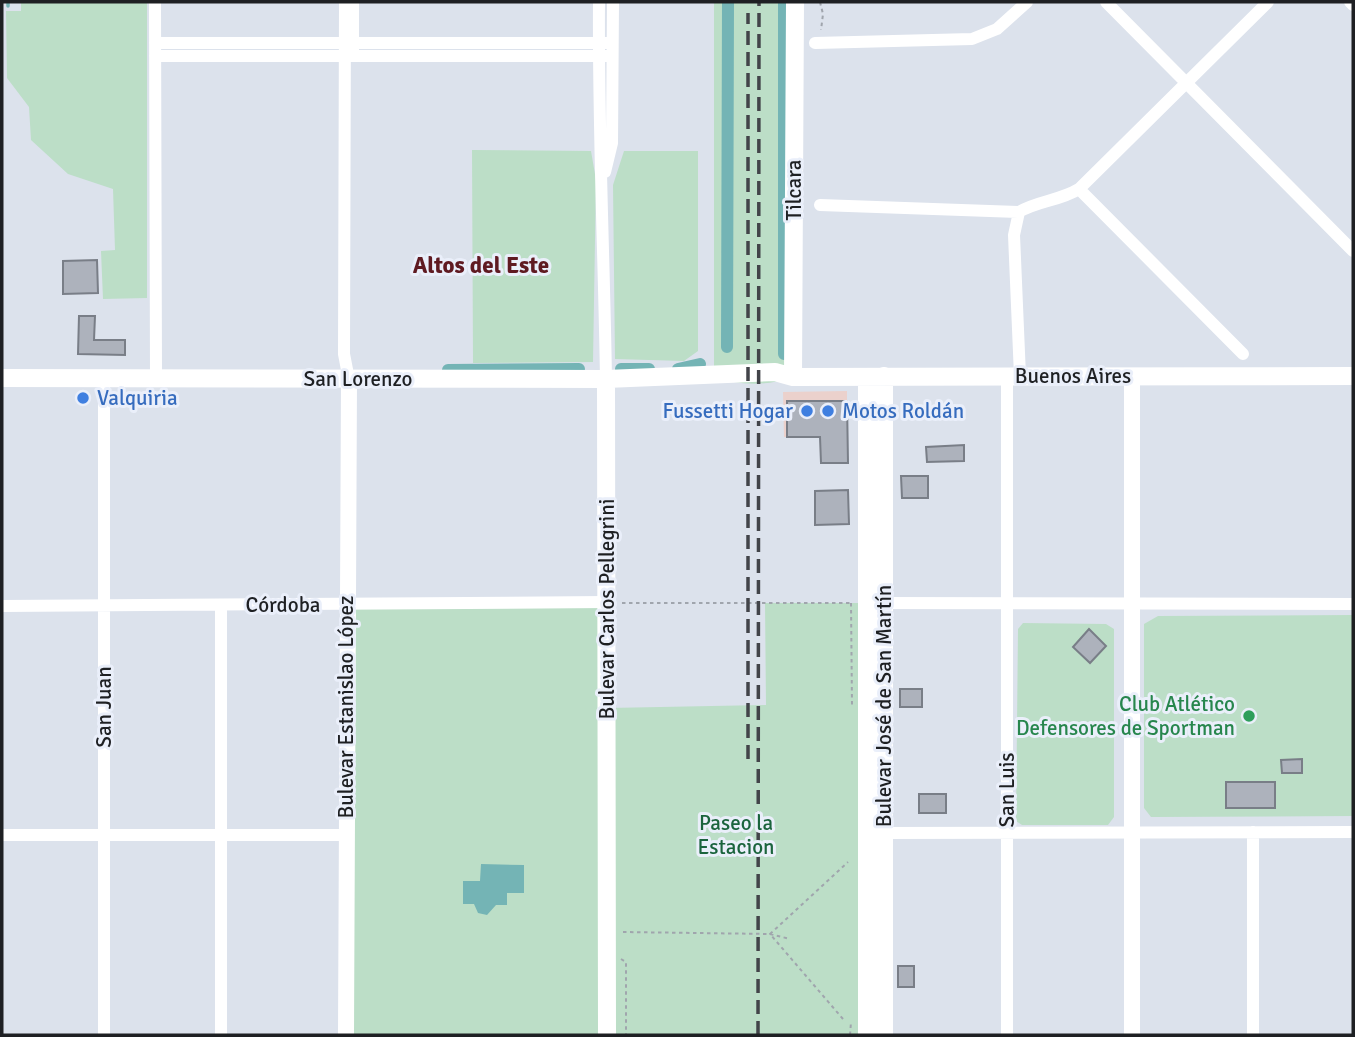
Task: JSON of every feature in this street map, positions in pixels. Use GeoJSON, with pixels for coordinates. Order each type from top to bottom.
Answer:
{"type":"FeatureCollection","features":[{"type":"Feature","properties":{"kind":"main road","name":"Tilcara"},"geometry":{"type":"LineString","coordinates":[[793,377],[795,2]]}},
{"type":"Feature","properties":{"kind":"main road","name":"Buenos Aires"},"geometry":{"type":"LineString","coordinates":[[748,377],[776,383],[793,377],[1353,376]]}},
{"type":"Feature","properties":{"kind":"main road","name":"San Lorenzo"},"geometry":{"type":"LineString","coordinates":[[2,378],[349,380],[714,377],[731,383],[748,377]]}},
{"type":"Feature","properties":{"kind":"main road","name":"Bulevar José de San Martín"},"geometry":{"type":"LineString","coordinates":[[875,377],[875,833],[884,1035]]}},
{"type":"Feature","properties":{"kind":"main road","name":"Bulevar Carlos Pellegrini"},"geometry":{"type":"LineString","coordinates":[[606,379],[607,1035]]}},
{"type":"Feature","properties":{"kind":"main road","name":"Bulevar José de San Martín"},"geometry":{"type":"LineString","coordinates":[[856,1034],[875,833]]}},
{"type":"Feature","properties":{"kind":"street"},"geometry":{"type":"LineString","coordinates":[[155,2],[156,379]]}},
{"type":"Feature","properties":{"kind":"street","name":"Bulevar Estanislao López"},"geometry":{"type":"LineString","coordinates":[[345,2],[349,49],[346,1035]]}},
{"type":"Feature","properties":{"kind":"street","name":"Bulevar Estanislao López"},"geometry":{"type":"LineString","coordinates":[[349,49],[353,2]]}},
{"type":"Feature","properties":{"kind":"street","name":"Bulevar Carlos Pellegrini"},"geometry":{"type":"LineString","coordinates":[[599,2],[605,143]]}},
{"type":"Feature","properties":{"kind":"street","name":"Bulevar Carlos Pellegrini"},"geometry":{"type":"LineString","coordinates":[[606,379],[603,183],[613,2]]}},
{"type":"Feature","properties":{"kind":"street"},"geometry":{"type":"LineString","coordinates":[[822,43],[972,39],[998,29],[1027,2]]}},
{"type":"Feature","properties":{"kind":"street"},"geometry":{"type":"LineString","coordinates":[[1106,2],[1353,251]]}},
{"type":"Feature","properties":{"kind":"street"},"geometry":{"type":"LineString","coordinates":[[820,205],[1019,212],[1027,207],[1056,201],[1079,189],[1268,2]]}},
{"type":"Feature","properties":{"kind":"street"},"geometry":{"type":"LineString","coordinates":[[155,49],[612,49]]}},
{"type":"Feature","properties":{"kind":"street"},"geometry":{"type":"LineString","coordinates":[[1079,189],[1243,354]]}},
{"type":"Feature","properties":{"kind":"street","name":"San Luis"},"geometry":{"type":"LineString","coordinates":[[1007,1035],[1007,604],[1014,376],[1014,235],[1019,212]]}},
{"type":"Feature","properties":{"kind":"street"},"geometry":{"type":"LineString","coordinates":[[1132,376],[1132,1035]]}},
{"type":"Feature","properties":{"kind":"street","name":"San Juan"},"geometry":{"type":"LineString","coordinates":[[104,378],[104,1035]]}},
{"type":"Feature","properties":{"kind":"street","name":"Córdoba"},"geometry":{"type":"LineString","coordinates":[[2,606],[607,603]]}},
{"type":"Feature","properties":{"kind":"street"},"geometry":{"type":"LineString","coordinates":[[875,603],[1353,604]]}},
{"type":"Feature","properties":{"kind":"street"},"geometry":{"type":"LineString","coordinates":[[221,605],[221,1035]]}},
{"type":"Feature","properties":{"kind":"street"},"geometry":{"type":"LineString","coordinates":[[1253,832],[1253,1035]]}},
{"type":"Feature","properties":{"kind":"street"},"geometry":{"type":"LineString","coordinates":[[875,833],[1353,832]]}},
{"type":"Feature","properties":{"kind":"street"},"geometry":{"type":"LineString","coordinates":[[2,835],[346,835]]}},
{"type":"Feature","properties":{"kind":"path"},"geometry":{"type":"LineString","coordinates":[[820,2],[823,14],[822,43]]}},
{"type":"Feature","properties":{"kind":"path"},"geometry":{"type":"LineString","coordinates":[[607,603],[875,603]]}},
{"type":"Feature","properties":{"kind":"path"},"geometry":{"type":"LineString","coordinates":[[770,934],[848,862]]}},
{"type":"Feature","properties":{"kind":"path"},"geometry":{"type":"LineString","coordinates":[[607,931],[770,934],[790,939]]}},
{"type":"Feature","properties":{"kind":"path"},"geometry":{"type":"LineString","coordinates":[[770,934],[843,1019]]}},
{"type":"Feature","properties":{"kind":"path"},"geometry":{"type":"LineString","coordinates":[[607,952],[626,962],[626,1035]]}},
{"type":"Feature","properties":{"kind":"shaded area"},"geometry":{"type":"Polygon","coordinates":[[[847,391],[847,436],[784,437],[783,392],[847,391]]]}},
{"type":"Feature","properties":{"kind":"shaded area"},"geometry":{"type":"Polygon","coordinates":[[[481,864],[524,865],[524,893],[507,893],[507,905],[496,905],[487,915],[478,913],[474,904],[463,904],[463,881],[480,881],[481,864]]]}},
{"type":"Feature","properties":{"kind":"green space"},"geometry":{"type":"Polygon","coordinates":[[[21,2],[147,2],[147,298],[103,299],[101,251],[115,250],[113,189],[68,174],[31,140],[29,107],[7,78],[6,11],[21,11],[21,2]]]}},
{"type":"Feature","properties":{"kind":"green space"},"geometry":{"type":"Polygon","coordinates":[[[714,2],[795,2],[793,377],[774,382],[744,383],[714,377],[714,2]]]}},
{"type":"Feature","properties":{"kind":"green space"},"geometry":{"type":"Polygon","coordinates":[[[472,150],[591,151],[596,180],[593,362],[473,363],[472,150]]]}},
{"type":"Feature","properties":{"kind":"green space"},"geometry":{"type":"Polygon","coordinates":[[[624,151],[698,151],[698,351],[684,361],[615,359],[613,185],[624,151]]]}},
{"type":"Feature","properties":{"kind":"green space","name":"Paseo la Estacion"},"geometry":{"type":"Polygon","coordinates":[[[607,602],[608,708],[766,705],[765,603],[867,603],[867,1035],[346,1035],[346,604],[607,602]]]}},
{"type":"Feature","properties":{"kind":"green space","name":"Club Atlético Defensores de Sportman"},"geometry":{"type":"Polygon","coordinates":[[[1353,615],[1353,816],[1151,817],[1144,808],[1144,624],[1158,616],[1353,615]]]}},
{"type":"Feature","properties":{"kind":"green space"},"geometry":{"type":"Polygon","coordinates":[[[1023,623],[1106,624],[1114,629],[1114,817],[1108,825],[1022,825],[1016,821],[1018,629],[1023,623]]]}},
{"type":"Feature","properties":{"kind":"building"},"geometry":{"type":"Polygon","coordinates":[[[97,260],[98,293],[63,294],[63,261],[97,260]]]}},
{"type":"Feature","properties":{"kind":"building"},"geometry":{"type":"Polygon","coordinates":[[[79,316],[95,316],[94,340],[125,340],[125,355],[78,354],[79,316]]]}},
{"type":"Feature","properties":{"kind":"building"},"geometry":{"type":"Polygon","coordinates":[[[787,401],[847,401],[848,463],[821,463],[820,437],[787,437],[787,401]]]}},
{"type":"Feature","properties":{"kind":"building"},"geometry":{"type":"Polygon","coordinates":[[[964,445],[964,461],[927,462],[926,447],[964,445]]]}},
{"type":"Feature","properties":{"kind":"building"},"geometry":{"type":"Polygon","coordinates":[[[901,476],[928,476],[928,498],[902,498],[901,476]]]}},
{"type":"Feature","properties":{"kind":"building"},"geometry":{"type":"Polygon","coordinates":[[[848,490],[849,524],[815,525],[815,491],[848,490]]]}},
{"type":"Feature","properties":{"kind":"building"},"geometry":{"type":"Polygon","coordinates":[[[1089,629],[1106,646],[1090,663],[1073,647],[1089,629]]]}},
{"type":"Feature","properties":{"kind":"building"},"geometry":{"type":"Polygon","coordinates":[[[900,689],[922,689],[922,707],[900,707],[900,689]]]}},
{"type":"Feature","properties":{"kind":"building"},"geometry":{"type":"Polygon","coordinates":[[[1302,759],[1302,773],[1282,773],[1281,760],[1302,759]]]}},
{"type":"Feature","properties":{"kind":"building"},"geometry":{"type":"Polygon","coordinates":[[[1226,782],[1275,782],[1275,808],[1226,808],[1226,782]]]}},
{"type":"Feature","properties":{"kind":"building"},"geometry":{"type":"Polygon","coordinates":[[[919,794],[946,794],[946,813],[919,813],[919,794]]]}},
{"type":"Feature","properties":{"kind":"building"},"geometry":{"type":"Polygon","coordinates":[[[898,966],[914,966],[914,987],[898,987],[898,966]]]}},
{"type":"Feature","properties":{"kind":"waterway"},"geometry":{"type":"LineString","coordinates":[[727,347],[728,2]]}},
{"type":"Feature","properties":{"kind":"waterway"},"geometry":{"type":"LineString","coordinates":[[784,2],[784,354]]}},
{"type":"Feature","properties":{"kind":"waterway"},"geometry":{"type":"LineString","coordinates":[[678,369],[700,364]]}},
{"type":"Feature","properties":{"kind":"waterway"},"geometry":{"type":"LineString","coordinates":[[448,370],[579,369]]}},
{"type":"Feature","properties":{"kind":"waterway"},"geometry":{"type":"LineString","coordinates":[[621,369],[649,369]]}},
{"type":"Feature","properties":{"kind":"railway"},"geometry":{"type":"LineString","coordinates":[[758,1035],[759,2]]}},
{"type":"Feature","properties":{"kind":"railway"},"geometry":{"type":"LineString","coordinates":[[748,13],[748,759]]}},
{"type":"Feature","properties":{"kind":"place","name":"Valquiria"},"geometry":{"type":"Point","coordinates":[83,398]}},
{"type":"Feature","properties":{"kind":"place","name":"Fussetti Hogar"},"geometry":{"type":"Point","coordinates":[807,411]}},
{"type":"Feature","properties":{"kind":"place","name":"Motos Roldán"},"geometry":{"type":"Point","coordinates":[828,411]}},
{"type":"Feature","properties":{"kind":"place","name":"Club Atlético Defensores de Sportman"},"geometry":{"type":"Point","coordinates":[1249,716]}},
{"type":"Feature","properties":{"kind":"district","name":"Altos del Este"},"geometry":{"type":"Point","coordinates":[481,265]}}]}
